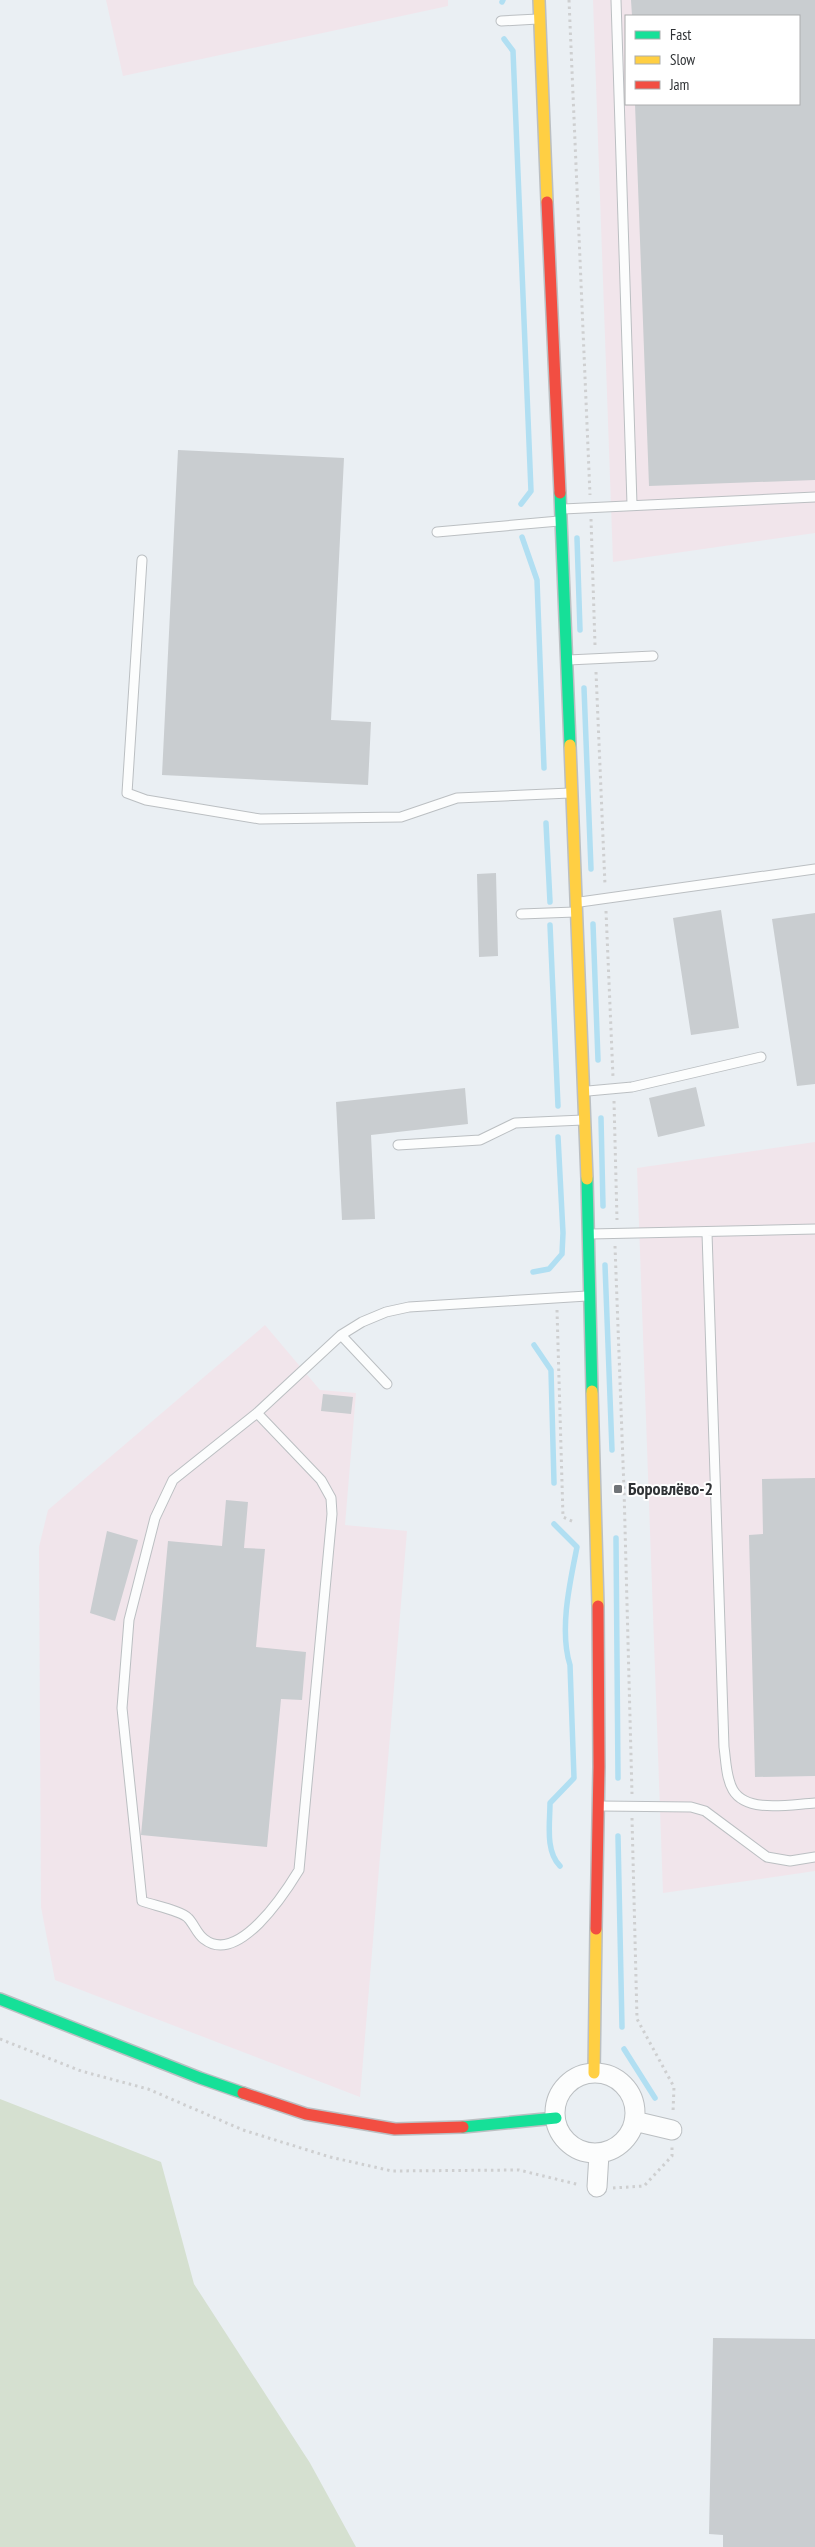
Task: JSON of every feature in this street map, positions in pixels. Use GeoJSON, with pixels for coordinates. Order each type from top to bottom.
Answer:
{"type":"FeatureCollection","features":[{"type":"Feature","properties":{"kind":"street"},"geometry":{"type":"LineString","coordinates":[[539,0],[565,660],[585,1091],[596,1489],[598,1806],[594,2073]]}},
{"type":"Feature","properties":{"kind":"street"},"geometry":{"type":"LineString","coordinates":[[0,1999],[207,2080],[306,2114],[395,2129],[482,2126],[556,2118]]}},
{"type":"Feature","properties":{"kind":"street"},"geometry":{"type":"LineString","coordinates":[[594,2073],[607,2075],[619,2081],[629,2091],[634,2104],[632,2131],[624,2142],[612,2150],[599,2154],[585,2152],[573,2147],[563,2137],[556,2118],[557,2101],[562,2090],[571,2081],[582,2075],[594,2073]]}},
{"type":"Feature","properties":{"kind":"street"},"geometry":{"type":"LineString","coordinates":[[634,2121],[672,2130]]}},
{"type":"Feature","properties":{"kind":"street"},"geometry":{"type":"LineString","coordinates":[[597,2187],[599,2154]]}},
{"type":"Feature","properties":{"kind":"lane"},"geometry":{"type":"LineString","coordinates":[[616,0],[632,504]]}},
{"type":"Feature","properties":{"kind":"lane"},"geometry":{"type":"LineString","coordinates":[[501,21],[540,19]]}},
{"type":"Feature","properties":{"kind":"lane"},"geometry":{"type":"LineString","coordinates":[[560,509],[632,504],[815,497]]}},
{"type":"Feature","properties":{"kind":"lane"},"geometry":{"type":"LineString","coordinates":[[437,532],[561,521]]}},
{"type":"Feature","properties":{"kind":"lane"},"geometry":{"type":"LineString","coordinates":[[142,560],[127,793],[146,800],[260,819],[401,816],[457,798],[571,793]]}},
{"type":"Feature","properties":{"kind":"lane"},"geometry":{"type":"LineString","coordinates":[[565,660],[653,656]]}},
{"type":"Feature","properties":{"kind":"lane"},"geometry":{"type":"LineString","coordinates":[[521,914],[577,907],[605,898],[815,869]]}},
{"type":"Feature","properties":{"kind":"lane"},"geometry":{"type":"LineString","coordinates":[[585,1091],[632,1087],[761,1057]]}},
{"type":"Feature","properties":{"kind":"lane"},"geometry":{"type":"LineString","coordinates":[[398,1145],[480,1140],[515,1123],[586,1120]]}},
{"type":"Feature","properties":{"kind":"lane"},"geometry":{"type":"LineString","coordinates":[[588,1234],[815,1230]]}},
{"type":"Feature","properties":{"kind":"lane"},"geometry":{"type":"LineString","coordinates":[[707,1233],[724,1747],[728,1778],[733,1791],[743,1800],[756,1805],[815,1804]]}},
{"type":"Feature","properties":{"kind":"lane"},"geometry":{"type":"LineString","coordinates":[[257,1413],[321,1480],[331,1498],[332,1514],[299,1870],[282,1897],[247,1936],[230,1943],[216,1944],[204,1940],[187,1916],[142,1901],[122,1708],[129,1620],[155,1518],[173,1480],[257,1413],[342,1335],[362,1322],[386,1312],[409,1307],[590,1296]]}},
{"type":"Feature","properties":{"kind":"lane"},"geometry":{"type":"LineString","coordinates":[[342,1335],[387,1384]]}},
{"type":"Feature","properties":{"kind":"lane"},"geometry":{"type":"LineString","coordinates":[[598,1806],[691,1807],[705,1811],[767,1857],[790,1861],[815,1857]]}},
{"type":"Feature","properties":{"kind":"path"},"geometry":{"type":"LineString","coordinates":[[0,2039],[81,2071],[148,2089],[243,2130],[330,2157],[392,2171],[519,2170],[584,2186],[644,2186],[672,2156],[674,2087],[637,2019],[625,1500],[614,1234],[617,1222],[613,1088],[569,0]]}},
{"type":"Feature","properties":{"kind":"path"},"geometry":{"type":"LineString","coordinates":[[556,1297],[563,1517],[577,1526]]}},
{"type":"Feature","properties":{"kind":"path"},"geometry":{"type":"LineString","coordinates":[[616,1500],[625,1500]]}},
{"type":"Feature","properties":{"kind":"shaded area"},"geometry":{"type":"Polygon","coordinates":[[[106,0],[448,0],[448,6],[123,76],[106,0]]]}},
{"type":"Feature","properties":{"kind":"shaded area"},"geometry":{"type":"Polygon","coordinates":[[[593,0],[815,0],[815,533],[613,562],[593,0]]]}},
{"type":"Feature","properties":{"kind":"shaded area"},"geometry":{"type":"Polygon","coordinates":[[[815,1142],[815,1871],[663,1893],[637,1168],[815,1142]]]}},
{"type":"Feature","properties":{"kind":"shaded area"},"geometry":{"type":"Polygon","coordinates":[[[265,1325],[320,1390],[356,1393],[345,1525],[407,1531],[360,2097],[55,1980],[41,1907],[39,1547],[48,1510],[265,1325]]]}},
{"type":"Feature","properties":{"kind":"green space"},"geometry":{"type":"Polygon","coordinates":[[[0,2099],[161,2162],[194,2284],[310,2463],[356,2547],[0,2547],[0,2099]]]}},
{"type":"Feature","properties":{"kind":"building"},"geometry":{"type":"Polygon","coordinates":[[[631,0],[815,0],[815,480],[649,486],[635,105],[800,105],[800,15],[632,15],[631,0]]]}},
{"type":"Feature","properties":{"kind":"building"},"geometry":{"type":"Polygon","coordinates":[[[178,450],[344,458],[331,720],[371,722],[368,785],[162,775],[178,450]]]}},
{"type":"Feature","properties":{"kind":"building"},"geometry":{"type":"Polygon","coordinates":[[[496,873],[498,956],[479,957],[477,874],[496,873]]]}},
{"type":"Feature","properties":{"kind":"building"},"geometry":{"type":"Polygon","coordinates":[[[721,910],[739,1028],[691,1035],[673,918],[721,910]]]}},
{"type":"Feature","properties":{"kind":"building"},"geometry":{"type":"Polygon","coordinates":[[[815,913],[815,1084],[797,1086],[772,919],[815,913]]]}},
{"type":"Feature","properties":{"kind":"building"},"geometry":{"type":"Polygon","coordinates":[[[696,1087],[705,1126],[658,1137],[649,1098],[696,1087]]]}},
{"type":"Feature","properties":{"kind":"building"},"geometry":{"type":"Polygon","coordinates":[[[465,1088],[468,1124],[371,1135],[375,1219],[342,1220],[336,1102],[465,1088]]]}},
{"type":"Feature","properties":{"kind":"building"},"geometry":{"type":"Polygon","coordinates":[[[323,1394],[353,1397],[351,1414],[321,1411],[323,1394]]]}},
{"type":"Feature","properties":{"kind":"building"},"geometry":{"type":"Polygon","coordinates":[[[815,1478],[815,1776],[755,1777],[749,1535],[763,1534],[762,1479],[815,1478]]]}},
{"type":"Feature","properties":{"kind":"building"},"geometry":{"type":"Polygon","coordinates":[[[226,1500],[248,1502],[244,1548],[265,1549],[256,1647],[306,1652],[302,1700],[281,1699],[267,1847],[141,1835],[168,1541],[222,1546],[226,1500]]]}},
{"type":"Feature","properties":{"kind":"building"},"geometry":{"type":"Polygon","coordinates":[[[107,1531],[138,1540],[115,1621],[90,1613],[107,1531]]]}},
{"type":"Feature","properties":{"kind":"building"},"geometry":{"type":"Polygon","coordinates":[[[713,2338],[815,2339],[815,2547],[723,2547],[723,2535],[709,2534],[713,2338]]]}},
{"type":"Feature","properties":{"kind":"waterway"},"geometry":{"type":"LineString","coordinates":[[504,39],[513,51],[531,491],[521,504]]}},
{"type":"Feature","properties":{"kind":"waterway"},"geometry":{"type":"LineString","coordinates":[[522,537],[537,580],[544,768]]}},
{"type":"Feature","properties":{"kind":"waterway"},"geometry":{"type":"LineString","coordinates":[[577,538],[580,630]]}},
{"type":"Feature","properties":{"kind":"waterway"},"geometry":{"type":"LineString","coordinates":[[584,688],[591,869]]}},
{"type":"Feature","properties":{"kind":"waterway"},"geometry":{"type":"LineString","coordinates":[[546,823],[550,902]]}},
{"type":"Feature","properties":{"kind":"waterway"},"geometry":{"type":"LineString","coordinates":[[593,924],[598,1060]]}},
{"type":"Feature","properties":{"kind":"waterway"},"geometry":{"type":"LineString","coordinates":[[550,925],[558,1106]]}},
{"type":"Feature","properties":{"kind":"waterway"},"geometry":{"type":"LineString","coordinates":[[601,1118],[603,1206]]}},
{"type":"Feature","properties":{"kind":"waterway"},"geometry":{"type":"LineString","coordinates":[[533,1272],[549,1269],[562,1254],[563,1233],[558,1137]]}},
{"type":"Feature","properties":{"kind":"waterway"},"geometry":{"type":"LineString","coordinates":[[605,1265],[612,1450]]}},
{"type":"Feature","properties":{"kind":"waterway"},"geometry":{"type":"LineString","coordinates":[[534,1345],[551,1370],[554,1483]]}},
{"type":"Feature","properties":{"kind":"waterway"},"geometry":{"type":"LineString","coordinates":[[554,1524],[577,1547],[569,1590],[565,1637],[570,1665],[574,1778],[550,1803],[550,1845],[555,1860],[560,1866]]}},
{"type":"Feature","properties":{"kind":"waterway"},"geometry":{"type":"LineString","coordinates":[[616,1538],[618,1778]]}},
{"type":"Feature","properties":{"kind":"waterway"},"geometry":{"type":"LineString","coordinates":[[618,1836],[622,2027]]}},
{"type":"Feature","properties":{"kind":"waterway"},"geometry":{"type":"LineString","coordinates":[[624,2049],[655,2098]]}},
{"type":"Feature","properties":{"kind":"traffic: fast"},"geometry":{"type":"LineString","coordinates":[[560,493],[570,745]]}},
{"type":"Feature","properties":{"kind":"traffic: fast"},"geometry":{"type":"LineString","coordinates":[[587,1179],[592,1391]]}},
{"type":"Feature","properties":{"kind":"traffic: fast"},"geometry":{"type":"LineString","coordinates":[[0,1999],[200,2078],[243,2093]]}},
{"type":"Feature","properties":{"kind":"traffic: fast"},"geometry":{"type":"LineString","coordinates":[[463,2127],[556,2118]]}},
{"type":"Feature","properties":{"kind":"traffic: slow"},"geometry":{"type":"LineString","coordinates":[[539,0],[547,202]]}},
{"type":"Feature","properties":{"kind":"traffic: slow"},"geometry":{"type":"LineString","coordinates":[[570,745],[587,1179]]}},
{"type":"Feature","properties":{"kind":"traffic: slow"},"geometry":{"type":"LineString","coordinates":[[592,1391],[598,1606]]}},
{"type":"Feature","properties":{"kind":"traffic: slow"},"geometry":{"type":"LineString","coordinates":[[594,2073],[596,1929]]}},
{"type":"Feature","properties":{"kind":"traffic: jam"},"geometry":{"type":"LineString","coordinates":[[547,202],[560,493]]}},
{"type":"Feature","properties":{"kind":"traffic: jam"},"geometry":{"type":"LineString","coordinates":[[596,1929],[599,1767],[598,1606]]}},
{"type":"Feature","properties":{"kind":"traffic: jam"},"geometry":{"type":"LineString","coordinates":[[243,2093],[306,2114],[395,2129],[463,2127]]}},
{"type":"Feature","properties":{"kind":"place","name":"Боровлёво-2"},"geometry":{"type":"Point","coordinates":[618,1489]}}]}
